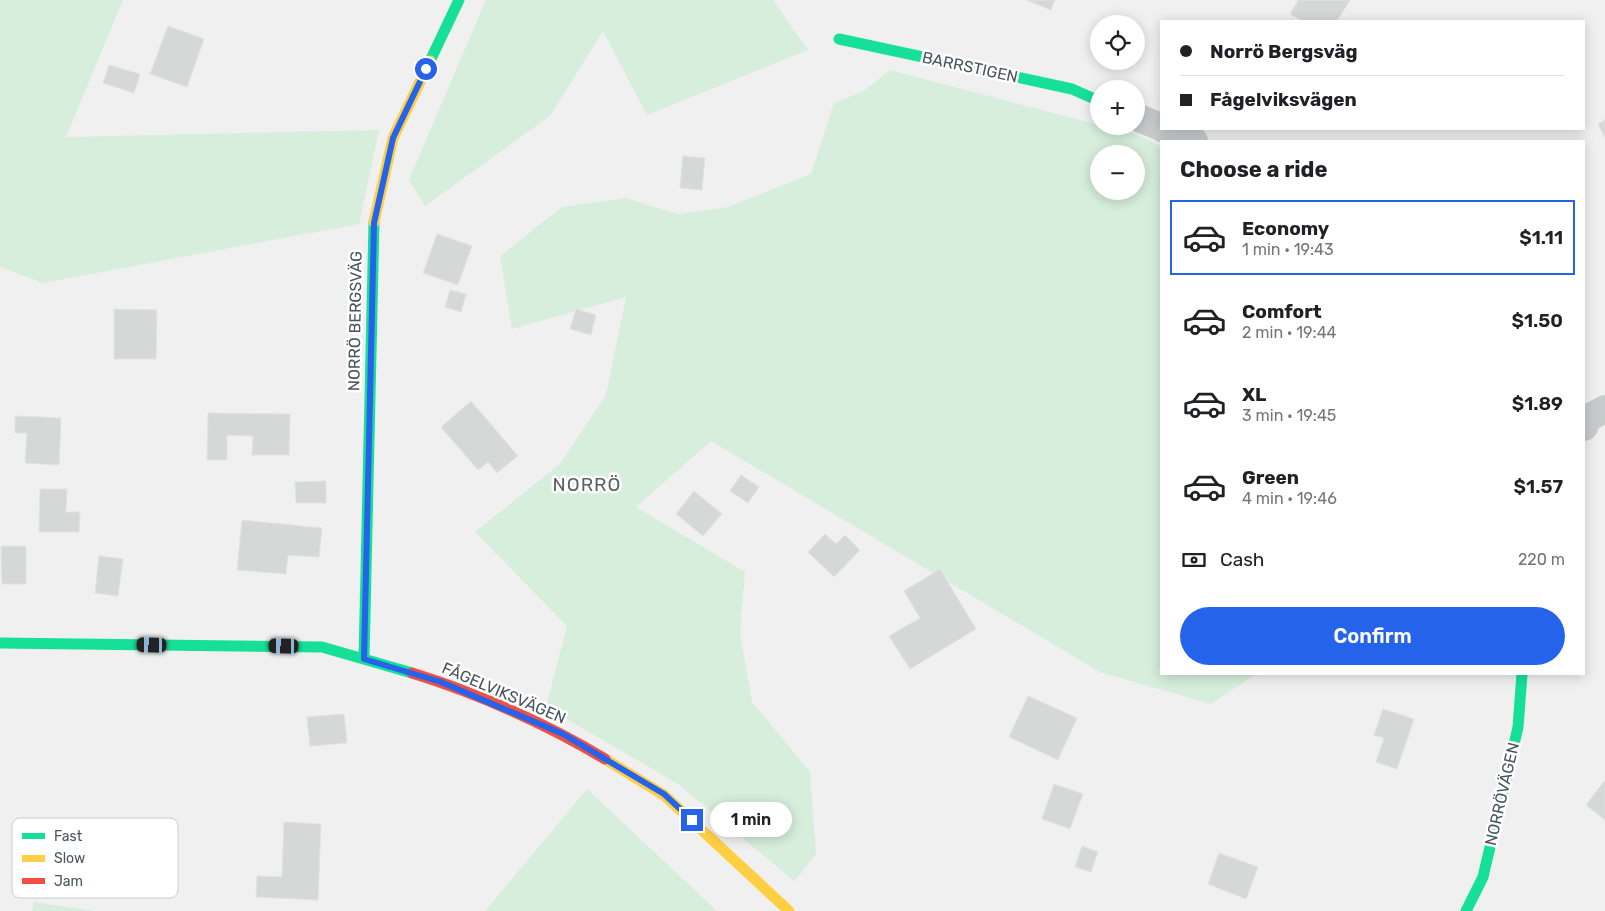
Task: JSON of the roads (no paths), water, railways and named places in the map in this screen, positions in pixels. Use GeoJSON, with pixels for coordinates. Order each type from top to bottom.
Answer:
{"type":"FeatureCollection","features":[{"type":"Feature","properties":{"kind":"street","name":"NORRÖ BERGSVÄG"},"geometry":{"type":"LineString","coordinates":[[364,659],[374,223],[393,138],[459,0]]}},
{"type":"Feature","properties":{"kind":"street","name":"BARRSTIGEN"},"geometry":{"type":"LineString","coordinates":[[839,39],[1072,90],[1090,97]]}},
{"type":"Feature","properties":{"kind":"street"},"geometry":{"type":"LineString","coordinates":[[1145,121],[1160,127]]}},
{"type":"Feature","properties":{"kind":"street"},"geometry":{"type":"LineString","coordinates":[[1168,130],[1192,140]]}},
{"type":"Feature","properties":{"kind":"street"},"geometry":{"type":"LineString","coordinates":[[1585,425],[1588,418],[1605,409]]}},
{"type":"Feature","properties":{"kind":"street","name":"FÅGELVIKSVÄGEN"},"geometry":{"type":"LineString","coordinates":[[0,643],[322,647],[441,682],[563,734],[664,794],[789,911]]}},
{"type":"Feature","properties":{"kind":"street","name":"NORRÖVÄGEN"},"geometry":{"type":"LineString","coordinates":[[1466,911],[1483,877],[1518,727],[1522,675]]}},
{"type":"Feature","properties":{"kind":"district","name":"NORRÖ"},"geometry":{"type":"Point","coordinates":[587,484]}}]}
